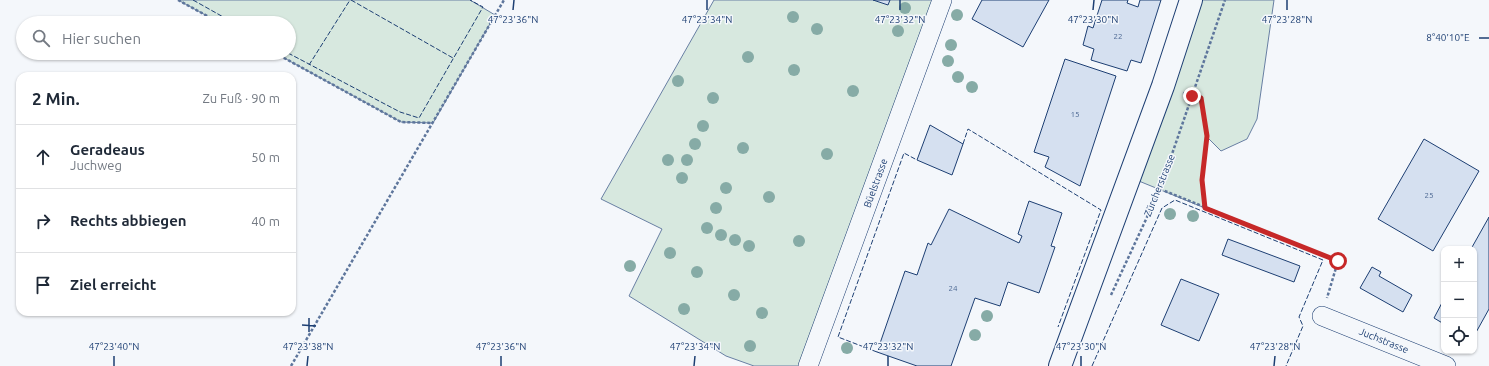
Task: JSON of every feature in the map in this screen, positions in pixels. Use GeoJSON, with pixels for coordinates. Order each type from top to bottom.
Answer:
{"type":"FeatureCollection","features":[{"type":"Feature","properties":{"kind":"main road"},"geometry":{"type":"LineString","coordinates":[[1060,366],[1163,86],[1191,0]]}},
{"type":"Feature","properties":{"kind":"street","name":"Büelstrasse"},"geometry":{"type":"LineString","coordinates":[[808,366],[942,0]]}},
{"type":"Feature","properties":{"kind":"street","name":"Juchstrasse"},"geometry":{"type":"LineString","coordinates":[[1322,316],[1446,366]]}},
{"type":"Feature","properties":{"kind":"path"},"geometry":{"type":"LineString","coordinates":[[178,0],[207,16]]}},
{"type":"Feature","properties":{"kind":"path"},"geometry":{"type":"LineString","coordinates":[[291,366],[504,0]]}},
{"type":"Feature","properties":{"kind":"path","name":"Zürcherstrasse"},"geometry":{"type":"LineString","coordinates":[[1111,296],[1160,189],[1224,0]]}},
{"type":"Feature","properties":{"kind":"path"},"geometry":{"type":"LineString","coordinates":[[288,60],[401,122],[433,123]]}},
{"type":"Feature","properties":{"kind":"path"},"geometry":{"type":"LineString","coordinates":[[1192,96],[1201,98],[1207,136],[1202,180],[1205,208]]}},
{"type":"Feature","properties":{"kind":"path"},"geometry":{"type":"LineString","coordinates":[[1160,189],[1338,261],[1322,316]]}},
{"type":"Feature","properties":{"kind":"shaded area"},"geometry":{"type":"Polygon","coordinates":[[[178,0],[470,0],[495,15],[433,123],[401,122],[288,60],[296,60],[296,16],[207,16],[178,0]]]}},
{"type":"Feature","properties":{"kind":"shaded area"},"geometry":{"type":"Polygon","coordinates":[[[714,0],[942,0],[808,366],[754,366],[726,356],[629,296],[662,229],[601,199],[714,0]]]}},
{"type":"Feature","properties":{"kind":"shaded area"},"geometry":{"type":"Polygon","coordinates":[[[1191,0],[1274,0],[1257,119],[1247,139],[1221,151],[1207,137],[1202,180],[1205,208],[1129,177],[1191,0]]]}},
{"type":"Feature","properties":{"kind":"building"},"geometry":{"type":"Polygon","coordinates":[[[873,0],[890,0],[888,5],[873,0]]]}},
{"type":"Feature","properties":{"kind":"building"},"geometry":{"type":"Polygon","coordinates":[[[982,0],[1049,0],[1023,47],[972,19],[982,0]]]}},
{"type":"Feature","properties":{"kind":"building"},"geometry":{"type":"Polygon","coordinates":[[[1102,0],[1128,0],[1127,3],[1138,7],[1140,0],[1161,0],[1141,63],[1131,60],[1127,71],[1091,60],[1094,49],[1083,45],[1088,26],[1093,28],[1102,0]]]}},
{"type":"Feature","properties":{"kind":"building"},"geometry":{"type":"Polygon","coordinates":[[[1065,59],[1116,76],[1080,186],[1045,167],[1049,157],[1034,152],[1065,59]]]}},
{"type":"Feature","properties":{"kind":"building"},"geometry":{"type":"Polygon","coordinates":[[[930,125],[963,144],[952,175],[917,160],[930,125]]]}},
{"type":"Feature","properties":{"kind":"building"},"geometry":{"type":"Polygon","coordinates":[[[1424,139],[1479,171],[1433,251],[1378,219],[1424,139]]]}},
{"type":"Feature","properties":{"kind":"building"},"geometry":{"type":"Polygon","coordinates":[[[1029,201],[1062,213],[1051,246],[1055,247],[1039,293],[1008,282],[1000,306],[975,298],[951,366],[917,366],[877,352],[905,271],[917,275],[928,243],[931,245],[949,209],[1019,243],[1022,236],[1018,234],[1029,201]]]}},
{"type":"Feature","properties":{"kind":"building"},"geometry":{"type":"Polygon","coordinates":[[[1489,217],[1489,309],[1477,331],[1477,246],[1473,246],[1489,217]]]}},
{"type":"Feature","properties":{"kind":"building"},"geometry":{"type":"Polygon","coordinates":[[[1228,239],[1300,266],[1294,282],[1222,255],[1228,239]]]}},
{"type":"Feature","properties":{"kind":"building"},"geometry":{"type":"Polygon","coordinates":[[[1372,267],[1381,272],[1379,276],[1412,295],[1403,312],[1360,288],[1372,267]]]}},
{"type":"Feature","properties":{"kind":"building"},"geometry":{"type":"Polygon","coordinates":[[[1181,279],[1219,294],[1199,341],[1161,325],[1181,279]]]}},
{"type":"Feature","properties":{"kind":"building"},"geometry":{"type":"Polygon","coordinates":[[[1441,305],[1441,322],[1434,318],[1441,305]]]}},
{"type":"Feature","properties":{"kind":"fence"},"geometry":{"type":"LineString","coordinates":[[193,0],[222,16]]}},
{"type":"Feature","properties":{"kind":"fence"},"geometry":{"type":"LineString","coordinates":[[309,65],[350,0]]}},
{"type":"Feature","properties":{"kind":"fence"},"geometry":{"type":"LineString","coordinates":[[351,0],[453,58]]}},
{"type":"Feature","properties":{"kind":"fence"},"geometry":{"type":"LineString","coordinates":[[296,57],[400,112],[419,118],[483,7],[470,0]]}},
{"type":"Feature","properties":{"kind":"fence"},"geometry":{"type":"LineString","coordinates":[[963,144],[968,129],[1101,210],[1058,327]]}},
{"type":"Feature","properties":{"kind":"fence"},"geometry":{"type":"LineString","coordinates":[[877,352],[838,337],[904,153],[917,160]]}},
{"type":"Feature","properties":{"kind":"fence"},"geometry":{"type":"LineString","coordinates":[[1092,366],[1162,208],[1175,200],[1323,260],[1299,317],[1303,326],[1286,366]]}},
{"type":"Feature","properties":{"kind":"route"},"geometry":{"type":"LineString","coordinates":[[1192,96],[1201,98],[1207,136],[1202,180],[1205,208],[1338,261]]}}]}
